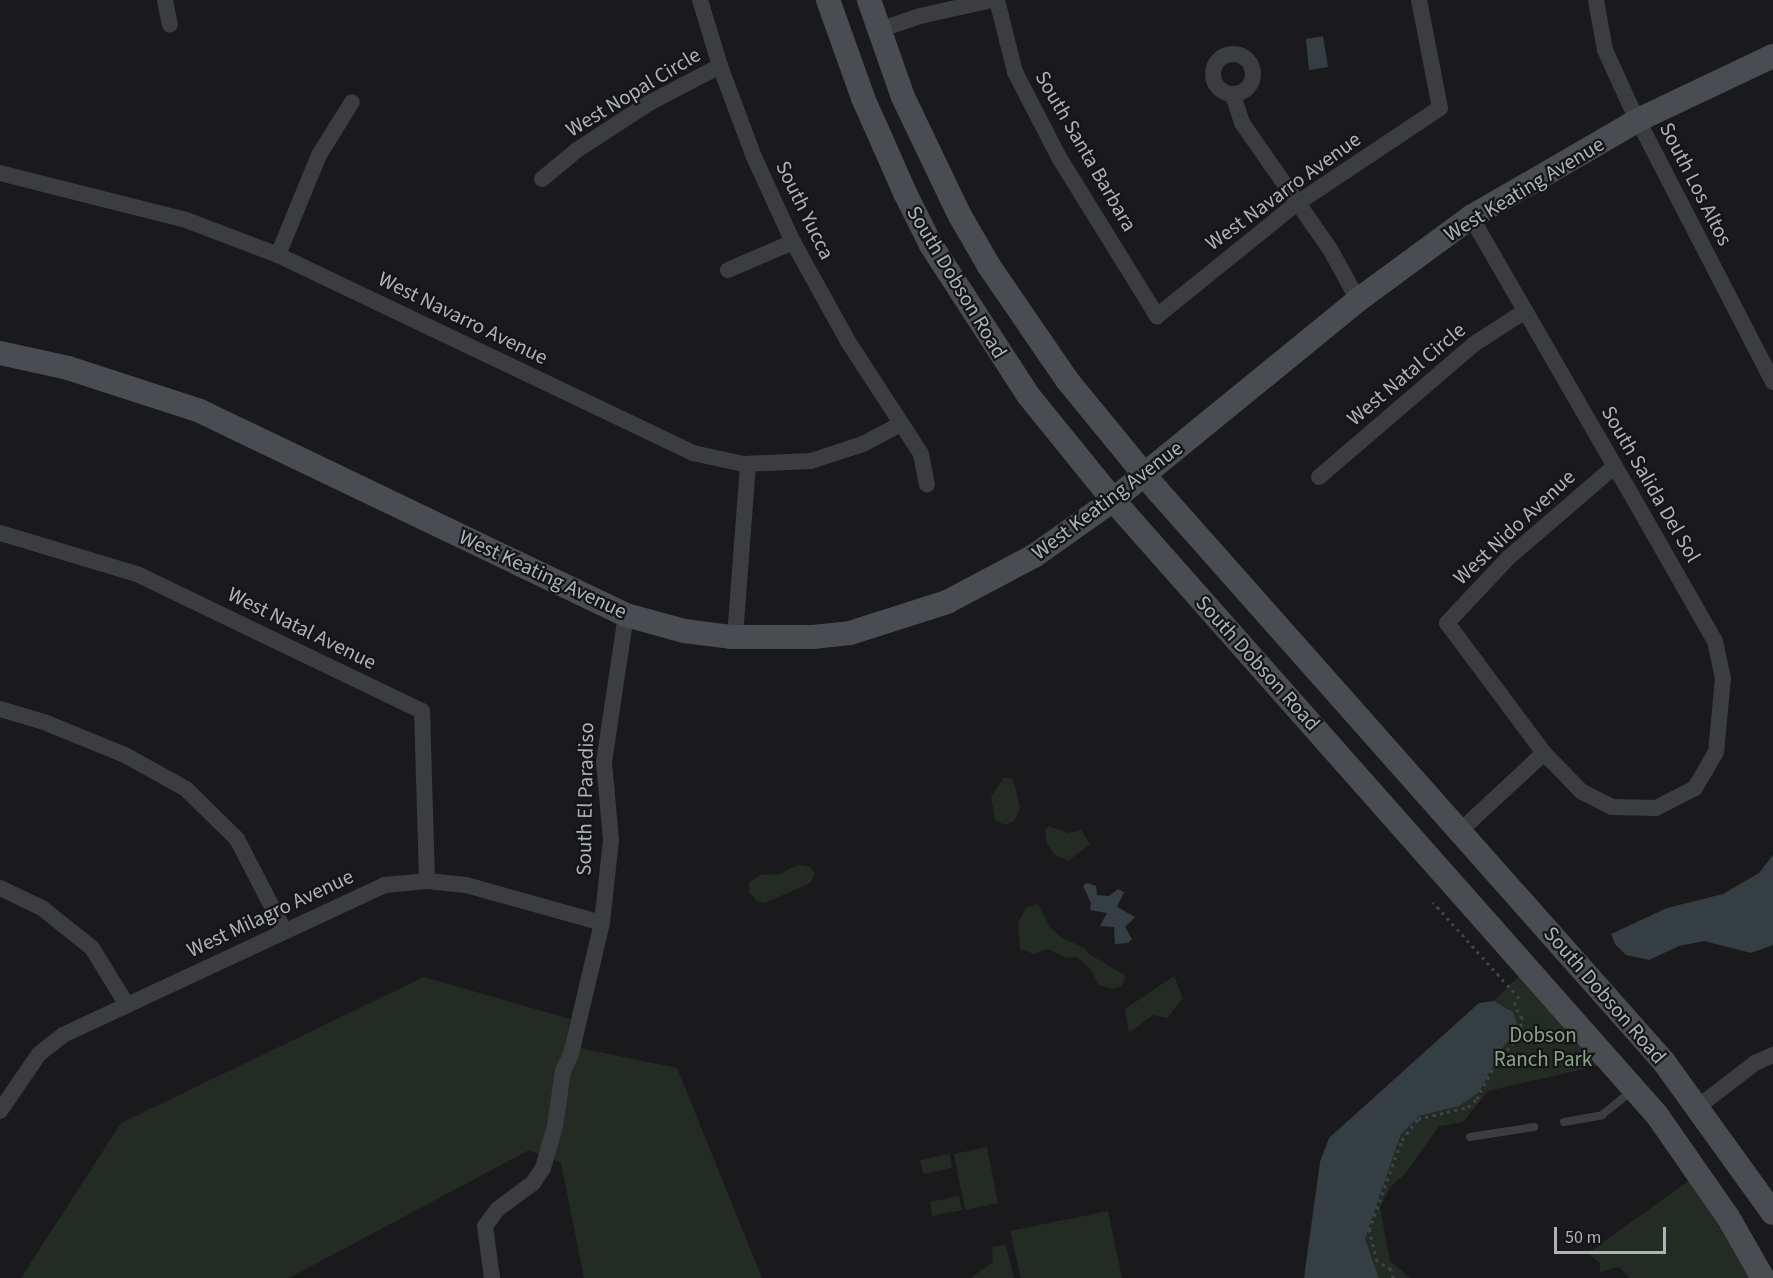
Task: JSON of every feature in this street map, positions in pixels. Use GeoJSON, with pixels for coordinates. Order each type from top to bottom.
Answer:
{"type":"FeatureCollection","features":[{"type":"Feature","properties":{"kind":"main road","name":"South Dobson Road"},"geometry":{"type":"LineString","coordinates":[[828,0],[882,144],[931,245],[997,352],[1113,500],[1634,1089],[1703,1179],[1763,1278]]}},
{"type":"Feature","properties":{"kind":"main road","name":"South Dobson Road"},"geometry":{"type":"LineString","coordinates":[[869,0],[930,157],[989,267],[1067,380],[1144,474],[1664,1062],[1737,1158],[1773,1214]]}},
{"type":"Feature","properties":{"kind":"main road","name":"West Keating Avenue"},"geometry":{"type":"LineString","coordinates":[[0,353],[68,369],[200,411],[626,615],[684,631],[735,637],[822,636],[876,627],[912,616],[1001,576],[1113,500],[1358,300],[1471,217],[1638,120],[1773,56]]}},
{"type":"Feature","properties":{"kind":"main road"},"geometry":{"type":"LineString","coordinates":[[1634,1089],[1664,1062]]}},
{"type":"Feature","properties":{"kind":"main road"},"geometry":{"type":"LineString","coordinates":[[1703,1179],[1737,1158]]}},
{"type":"Feature","properties":{"kind":"street"},"geometry":{"type":"LineString","coordinates":[[165,0],[170,25]]}},
{"type":"Feature","properties":{"kind":"street","name":"South Yucca"},"geometry":{"type":"LineString","coordinates":[[700,0],[720,66],[754,157],[793,242],[921,454],[927,484]]}},
{"type":"Feature","properties":{"kind":"street"},"geometry":{"type":"LineString","coordinates":[[879,30],[920,16],[992,0]]}},
{"type":"Feature","properties":{"kind":"street","name":"South Santa Barbara"},"geometry":{"type":"LineString","coordinates":[[997,0],[1015,72],[1060,159],[1157,316]]}},
{"type":"Feature","properties":{"kind":"street","name":"West Navarro Avenue"},"geometry":{"type":"LineString","coordinates":[[1157,316],[1296,204],[1440,108],[1419,0]]}},
{"type":"Feature","properties":{"kind":"street","name":"South Los Altos"},"geometry":{"type":"LineString","coordinates":[[1596,0],[1605,50],[1638,120],[1773,382]]}},
{"type":"Feature","properties":{"kind":"street","name":"West Nopal Circle"},"geometry":{"type":"LineString","coordinates":[[542,179],[577,150],[651,102],[720,66]]}},
{"type":"Feature","properties":{"kind":"street"},"geometry":{"type":"LineString","coordinates":[[1233,95],[1242,123],[1296,204],[1330,249],[1358,300]]}},
{"type":"Feature","properties":{"kind":"street"},"geometry":{"type":"LineString","coordinates":[[278,255],[319,155],[352,102]]}},
{"type":"Feature","properties":{"kind":"street","name":"West Navarro Avenue"},"geometry":{"type":"LineString","coordinates":[[0,174],[186,220],[278,255],[383,302],[624,423],[693,453],[748,464],[811,461],[863,444],[901,424]]}},
{"type":"Feature","properties":{"kind":"street","name":"South Salida Del Sol"},"geometry":{"type":"LineString","coordinates":[[1471,217],[1715,641],[1723,678],[1716,752],[1695,788],[1656,808],[1625,814],[1582,792],[1544,753]]}},
{"type":"Feature","properties":{"kind":"street"},"geometry":{"type":"LineString","coordinates":[[728,270],[793,242]]}},
{"type":"Feature","properties":{"kind":"street","name":"West Natal Circle"},"geometry":{"type":"LineString","coordinates":[[1319,477],[1474,344],[1526,311]]}},
{"type":"Feature","properties":{"kind":"street"},"geometry":{"type":"LineString","coordinates":[[735,637],[748,464]]}},
{"type":"Feature","properties":{"kind":"street","name":"West Nido Avenue"},"geometry":{"type":"LineString","coordinates":[[1544,753],[1447,623],[1508,558],[1615,466]]}},
{"type":"Feature","properties":{"kind":"street","name":"West Natal Avenue"},"geometry":{"type":"LineString","coordinates":[[0,533],[137,574],[422,711],[427,881]]}},
{"type":"Feature","properties":{"kind":"street","name":"South El Paradiso"},"geometry":{"type":"LineString","coordinates":[[492,1278],[485,1226],[498,1209],[533,1183],[543,1168],[555,1126],[564,1114],[573,1076],[571,1054],[602,923],[611,840],[604,762],[626,615]]}},
{"type":"Feature","properties":{"kind":"street"},"geometry":{"type":"LineString","coordinates":[[0,709],[44,722],[125,755],[186,789],[237,839],[284,930]]}},
{"type":"Feature","properties":{"kind":"street"},"geometry":{"type":"LineString","coordinates":[[1460,831],[1544,753]]}},
{"type":"Feature","properties":{"kind":"street","name":"West Milagro Avenue"},"geometry":{"type":"LineString","coordinates":[[0,1111],[7,1085],[39,1054],[63,1035],[384,885],[427,881],[466,885],[602,923]]}},
{"type":"Feature","properties":{"kind":"street"},"geometry":{"type":"LineString","coordinates":[[0,888],[42,908],[92,948],[127,1005]]}},
{"type":"Feature","properties":{"kind":"street"},"geometry":{"type":"LineString","coordinates":[[1699,1106],[1755,1063],[1773,1056]]}},
{"type":"Feature","properties":{"kind":"lane"},"geometry":{"type":"LineString","coordinates":[[1564,1122],[1602,1115],[1634,1089]]}},
{"type":"Feature","properties":{"kind":"lane"},"geometry":{"type":"LineString","coordinates":[[1470,1137],[1534,1127]]}},
{"type":"Feature","properties":{"kind":"path"},"geometry":{"type":"LineString","coordinates":[[1393,1278],[1391,1269],[1377,1261],[1369,1230],[1402,1140],[1418,1119],[1468,1107],[1477,1099],[1493,1068],[1520,1034],[1522,1018],[1514,1004],[1519,998],[1433,902]]}},
{"type":"Feature","properties":{"kind":"green space"},"geometry":{"type":"Polygon","coordinates":[[[1004,778],[1011,778],[1020,808],[1014,821],[1005,825],[995,820],[991,796],[1004,778]]]}},
{"type":"Feature","properties":{"kind":"green space"},"geometry":{"type":"Polygon","coordinates":[[[1049,826],[1068,833],[1081,830],[1090,844],[1068,861],[1054,854],[1047,843],[1045,830],[1049,826]]]}},
{"type":"Feature","properties":{"kind":"green space"},"geometry":{"type":"Polygon","coordinates":[[[798,865],[810,867],[815,874],[810,883],[765,903],[757,901],[749,892],[749,883],[760,875],[780,874],[798,865]]]}},
{"type":"Feature","properties":{"kind":"green space"},"geometry":{"type":"Polygon","coordinates":[[[1038,904],[1050,927],[1062,938],[1085,948],[1089,954],[1126,976],[1122,985],[1113,989],[1099,985],[1090,968],[1077,957],[1067,958],[1048,949],[1034,954],[1020,949],[1018,923],[1026,908],[1038,904]]]}},
{"type":"Feature","properties":{"kind":"green space","name":"Dobson Ranch Park"},"geometry":{"type":"Polygon","coordinates":[[[1520,975],[1601,1065],[1488,1091],[1463,1122],[1439,1126],[1405,1174],[1391,1186],[1380,1207],[1390,1261],[1410,1278],[1379,1278],[1365,1239],[1401,1134],[1419,1116],[1445,1109],[1479,1092],[1501,1050],[1519,1028],[1513,1012],[1494,1001],[1520,975]]]}},
{"type":"Feature","properties":{"kind":"green space"},"geometry":{"type":"Polygon","coordinates":[[[1174,976],[1183,998],[1167,1018],[1153,1015],[1129,1033],[1125,1009],[1174,976]]]}},
{"type":"Feature","properties":{"kind":"green space"},"geometry":{"type":"Polygon","coordinates":[[[424,977],[570,1019],[565,1045],[677,1068],[762,1278],[584,1278],[561,1163],[529,1150],[289,1278],[21,1278],[121,1123],[424,977]]]}},
{"type":"Feature","properties":{"kind":"green space"},"geometry":{"type":"Polygon","coordinates":[[[987,1147],[998,1203],[965,1210],[954,1154],[987,1147]]]}},
{"type":"Feature","properties":{"kind":"green space"},"geometry":{"type":"Polygon","coordinates":[[[950,1154],[952,1168],[923,1174],[920,1160],[950,1154]]]}},
{"type":"Feature","properties":{"kind":"green space"},"geometry":{"type":"Polygon","coordinates":[[[1690,1180],[1751,1278],[1630,1278],[1619,1267],[1600,1272],[1600,1263],[1588,1253],[1690,1180]]]}},
{"type":"Feature","properties":{"kind":"green space"},"geometry":{"type":"Polygon","coordinates":[[[959,1196],[962,1210],[932,1216],[930,1202],[959,1196]]]}},
{"type":"Feature","properties":{"kind":"green space"},"geometry":{"type":"Polygon","coordinates":[[[1108,1211],[1122,1278],[1021,1278],[1010,1231],[1108,1211]]]}},
{"type":"Feature","properties":{"kind":"green space"},"geometry":{"type":"Polygon","coordinates":[[[1006,1245],[1014,1278],[970,1278],[993,1262],[992,1247],[1006,1245]]]}},
{"type":"Feature","properties":{"kind":"shaded area"},"geometry":{"type":"Polygon","coordinates":[[[1323,36],[1328,67],[1309,70],[1306,39],[1323,36]]]}},
{"type":"Feature","properties":{"kind":"shaded area"},"geometry":{"type":"Polygon","coordinates":[[[1773,855],[1773,945],[1751,953],[1704,941],[1679,946],[1649,960],[1626,955],[1615,944],[1611,934],[1667,908],[1723,894],[1759,873],[1773,855]]]}},
{"type":"Feature","properties":{"kind":"shaded area"},"geometry":{"type":"Polygon","coordinates":[[[1087,883],[1096,886],[1097,895],[1109,896],[1118,889],[1124,892],[1117,907],[1135,917],[1125,927],[1132,939],[1128,943],[1115,944],[1114,927],[1100,926],[1107,913],[1090,910],[1091,903],[1083,886],[1087,883]]]}},
{"type":"Feature","properties":{"kind":"shaded area"},"geometry":{"type":"Polygon","coordinates":[[[1494,1001],[1513,1012],[1519,1028],[1501,1050],[1479,1092],[1459,1106],[1419,1116],[1401,1134],[1365,1239],[1379,1278],[1304,1278],[1320,1162],[1329,1138],[1479,1003],[1494,1001]]]}}]}
